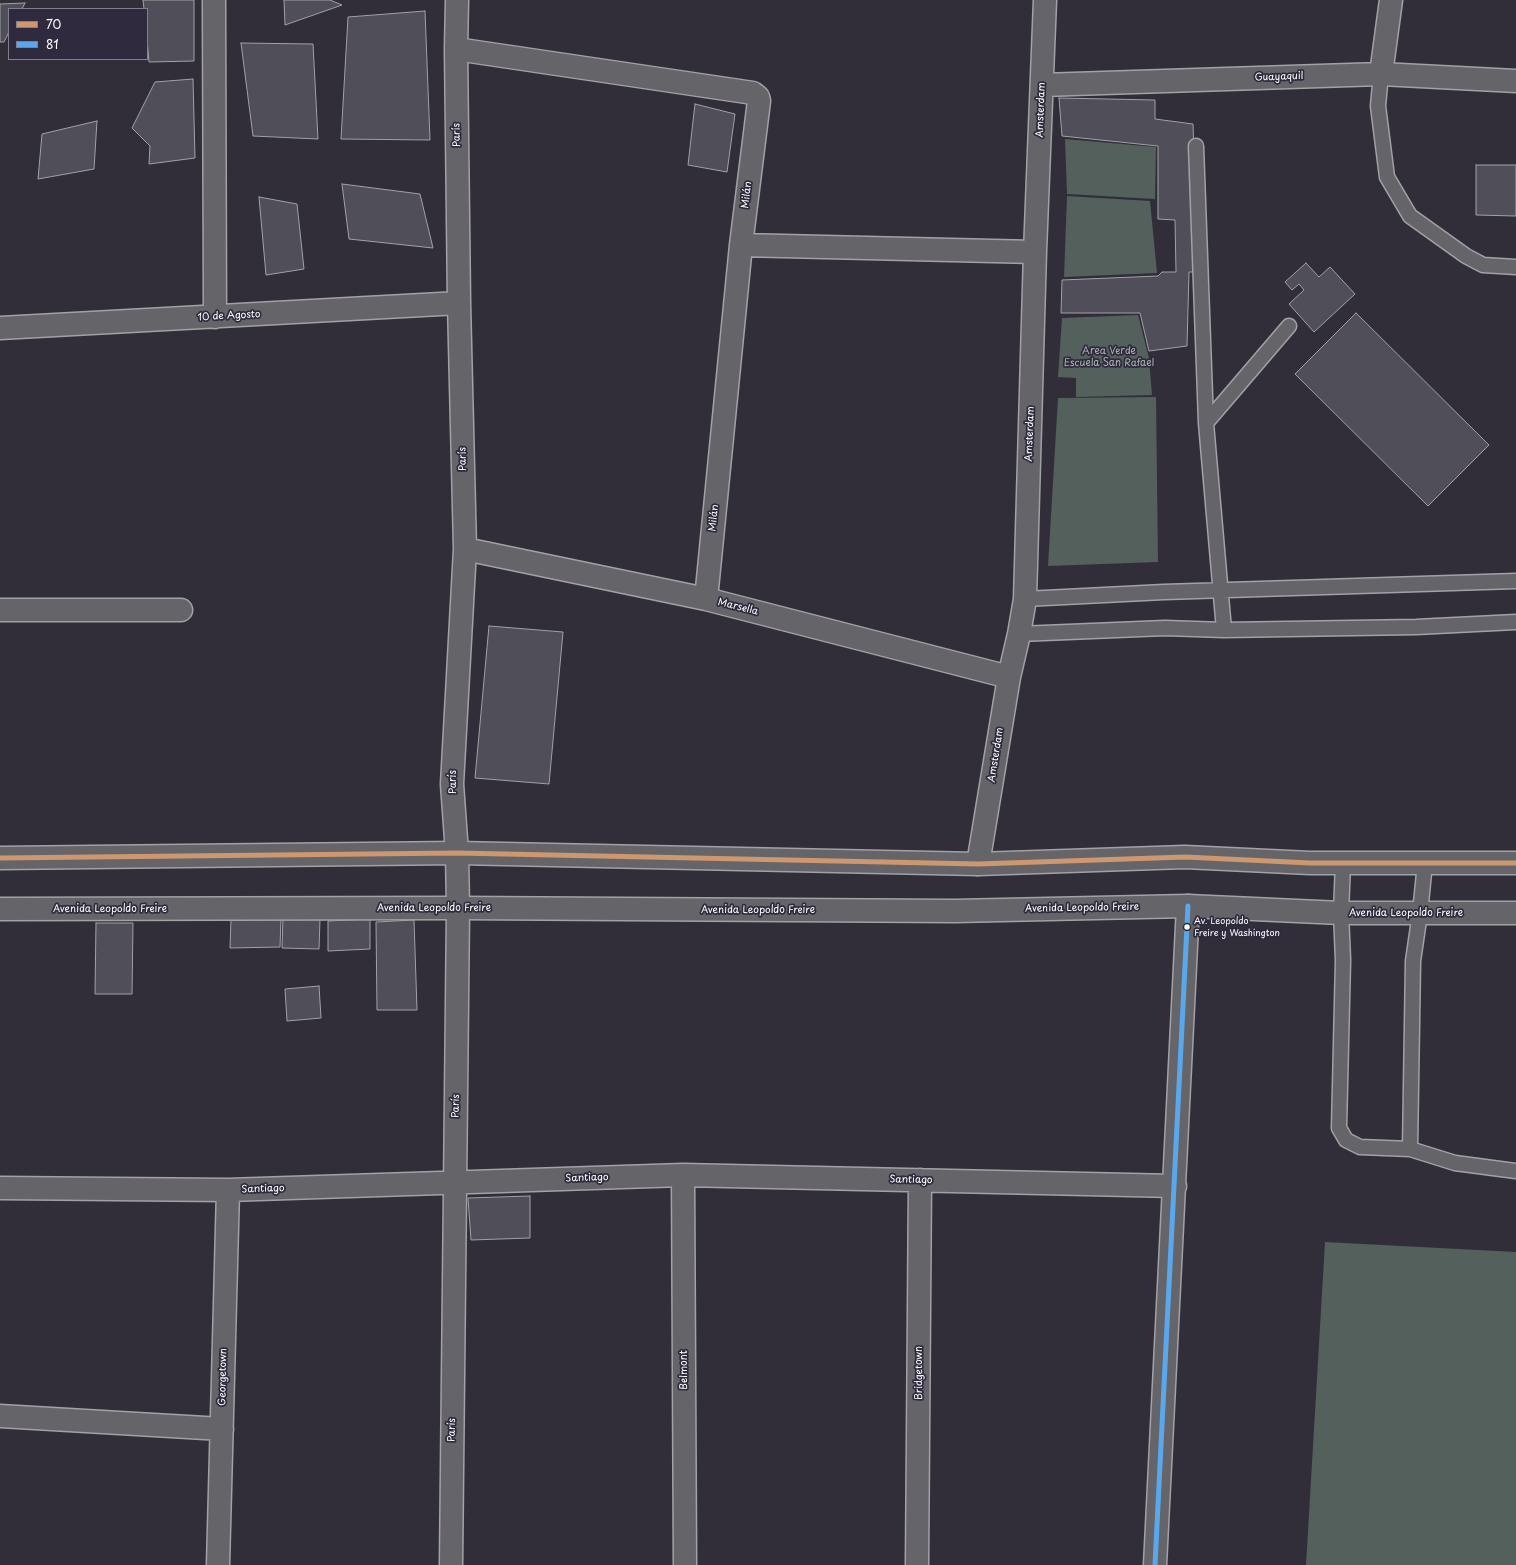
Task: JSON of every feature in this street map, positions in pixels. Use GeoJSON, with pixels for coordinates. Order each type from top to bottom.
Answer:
{"type":"FeatureCollection","features":[{"type":"Feature","properties":{"kind":"street"},"geometry":{"type":"LineString","coordinates":[[214,0],[215,317]]}},
{"type":"Feature","properties":{"kind":"street","name":"París"},"geometry":{"type":"LineString","coordinates":[[451,1565],[458,908],[452,784],[465,549],[459,303],[456,49],[457,0]]}},
{"type":"Feature","properties":{"kind":"street","name":"Amsterdam"},"geometry":{"type":"LineString","coordinates":[[978,864],[1009,677],[1020,634],[1025,599],[1035,252],[1045,0]]}},
{"type":"Feature","properties":{"kind":"street"},"geometry":{"type":"LineString","coordinates":[[1381,74],[1391,0]]}},
{"type":"Feature","properties":{"kind":"street","name":"Milán"},"geometry":{"type":"LineString","coordinates":[[456,49],[753,93],[758,97],[741,245],[706,599]]}},
{"type":"Feature","properties":{"kind":"street","name":"Guayaquil"},"geometry":{"type":"LineString","coordinates":[[1042,85],[1381,74],[1516,81]]}},
{"type":"Feature","properties":{"kind":"street"},"geometry":{"type":"LineString","coordinates":[[741,245],[1035,252]]}},
{"type":"Feature","properties":{"kind":"street","name":"10 de Agosto"},"geometry":{"type":"LineString","coordinates":[[0,328],[459,303]]}},
{"type":"Feature","properties":{"kind":"street","name":"Marsella"},"geometry":{"type":"LineString","coordinates":[[465,549],[706,599],[1009,677]]}},
{"type":"Feature","properties":{"kind":"street"},"geometry":{"type":"LineString","coordinates":[[0,610],[181,610]]}},
{"type":"Feature","properties":{"kind":"street"},"geometry":{"type":"LineString","coordinates":[[0,858],[456,853],[978,864],[1184,857],[1310,863],[1516,863]]}},
{"type":"Feature","properties":{"kind":"street"},"geometry":{"type":"LineString","coordinates":[[1155,1565],[1188,906]]}},
{"type":"Feature","properties":{"kind":"street","name":"Avenida Leopoldo Freire"},"geometry":{"type":"LineString","coordinates":[[0,909],[458,908],[955,911],[1188,906],[1341,913],[1516,913]]}},
{"type":"Feature","properties":{"kind":"street","name":"Santiago"},"geometry":{"type":"LineString","coordinates":[[0,1188],[228,1190],[683,1175],[1175,1186]]}},
{"type":"Feature","properties":{"kind":"street","name":"Belmont"},"geometry":{"type":"LineString","coordinates":[[683,1175],[685,1565]]}},
{"type":"Feature","properties":{"kind":"street","name":"Bridgetown"},"geometry":{"type":"LineString","coordinates":[[917,1565],[920,1180]]}},
{"type":"Feature","properties":{"kind":"street","name":"Georgetown"},"geometry":{"type":"LineString","coordinates":[[218,1565],[228,1190]]}},
{"type":"Feature","properties":{"kind":"street"},"geometry":{"type":"LineString","coordinates":[[0,1416],[222,1429]]}},
{"type":"Feature","properties":{"kind":"lane"},"geometry":{"type":"LineString","coordinates":[[1381,74],[1378,106],[1387,177],[1410,216],[1466,256],[1482,265],[1516,267]]}},
{"type":"Feature","properties":{"kind":"lane"},"geometry":{"type":"LineString","coordinates":[[1196,146],[1206,423],[1224,630]]}},
{"type":"Feature","properties":{"kind":"lane"},"geometry":{"type":"LineString","coordinates":[[1206,423],[1289,326]]}},
{"type":"Feature","properties":{"kind":"lane"},"geometry":{"type":"LineString","coordinates":[[1025,599],[1516,581]]}},
{"type":"Feature","properties":{"kind":"lane"},"geometry":{"type":"LineString","coordinates":[[1020,634],[1166,628],[1224,630],[1416,627],[1516,622]]}},
{"type":"Feature","properties":{"kind":"lane"},"geometry":{"type":"LineString","coordinates":[[1344,863],[1341,913],[1342,960],[1339,1128],[1346,1140],[1360,1146],[1410,1149],[1455,1163],[1516,1171]]}},
{"type":"Feature","properties":{"kind":"lane"},"geometry":{"type":"LineString","coordinates":[[1410,1149],[1413,961],[1425,863]]}},
{"type":"Feature","properties":{"kind":"green space"},"geometry":{"type":"Polygon","coordinates":[[[1065,139],[1156,147],[1155,199],[1067,194],[1065,139]]]}},
{"type":"Feature","properties":{"kind":"green space"},"geometry":{"type":"Polygon","coordinates":[[[1067,196],[1150,201],[1157,273],[1064,277],[1067,196]]]}},
{"type":"Feature","properties":{"kind":"green space","name":"Area Verde Escuela San Rafael"},"geometry":{"type":"Polygon","coordinates":[[[1138,315],[1149,358],[1152,395],[1076,397],[1076,378],[1058,377],[1062,318],[1138,315]]]}},
{"type":"Feature","properties":{"kind":"green space"},"geometry":{"type":"Polygon","coordinates":[[[1156,397],[1158,562],[1048,566],[1058,398],[1156,397]]]}},
{"type":"Feature","properties":{"kind":"green space"},"geometry":{"type":"Polygon","coordinates":[[[1325,1242],[1516,1252],[1516,1565],[1306,1565],[1325,1242]]]}},
{"type":"Feature","properties":{"kind":"building"},"geometry":{"type":"Polygon","coordinates":[[[143,0],[194,0],[194,61],[149,62],[148,8],[144,8],[143,0]]]}},
{"type":"Feature","properties":{"kind":"building"},"geometry":{"type":"Polygon","coordinates":[[[284,0],[330,0],[342,5],[285,25],[284,0]]]}},
{"type":"Feature","properties":{"kind":"building"},"geometry":{"type":"Polygon","coordinates":[[[25,3],[22,8],[8,8],[8,34],[4,42],[0,42],[0,4],[25,3]]]}},
{"type":"Feature","properties":{"kind":"building"},"geometry":{"type":"Polygon","coordinates":[[[425,11],[430,140],[341,139],[348,17],[425,11]]]}},
{"type":"Feature","properties":{"kind":"building"},"geometry":{"type":"Polygon","coordinates":[[[241,43],[313,44],[318,139],[253,136],[241,43]]]}},
{"type":"Feature","properties":{"kind":"building"},"geometry":{"type":"Polygon","coordinates":[[[193,79],[195,158],[149,164],[150,146],[132,128],[155,82],[193,79]]]}},
{"type":"Feature","properties":{"kind":"building"},"geometry":{"type":"Polygon","coordinates":[[[1059,98],[1155,100],[1155,119],[1193,124],[1198,272],[1189,272],[1187,346],[1149,351],[1140,313],[1061,313],[1062,280],[1158,276],[1162,272],[1176,272],[1175,220],[1158,219],[1158,146],[1062,136],[1059,98]]]}},
{"type":"Feature","properties":{"kind":"building"},"geometry":{"type":"Polygon","coordinates":[[[695,104],[735,114],[727,172],[688,165],[695,104]]]}},
{"type":"Feature","properties":{"kind":"building"},"geometry":{"type":"Polygon","coordinates":[[[97,121],[94,169],[38,179],[42,134],[97,121]]]}},
{"type":"Feature","properties":{"kind":"building"},"geometry":{"type":"Polygon","coordinates":[[[1476,165],[1516,165],[1516,216],[1476,215],[1476,165]]]}},
{"type":"Feature","properties":{"kind":"building"},"geometry":{"type":"Polygon","coordinates":[[[342,184],[420,194],[433,248],[349,239],[342,184]]]}},
{"type":"Feature","properties":{"kind":"building"},"geometry":{"type":"Polygon","coordinates":[[[259,197],[297,204],[304,269],[266,275],[259,197]]]}},
{"type":"Feature","properties":{"kind":"building"},"geometry":{"type":"Polygon","coordinates":[[[1306,263],[1319,277],[1330,267],[1355,294],[1314,332],[1289,304],[1304,290],[1299,284],[1292,290],[1285,282],[1306,263]]]}},
{"type":"Feature","properties":{"kind":"building"},"geometry":{"type":"Polygon","coordinates":[[[1356,313],[1489,445],[1428,506],[1295,374],[1356,313]]]}},
{"type":"Feature","properties":{"kind":"building"},"geometry":{"type":"Polygon","coordinates":[[[489,626],[563,632],[549,784],[475,778],[489,626]]]}},
{"type":"Feature","properties":{"kind":"building"},"geometry":{"type":"Polygon","coordinates":[[[281,918],[280,947],[230,948],[231,919],[281,918]]]}},
{"type":"Feature","properties":{"kind":"building"},"geometry":{"type":"Polygon","coordinates":[[[283,918],[320,919],[319,949],[282,948],[283,918]]]}},
{"type":"Feature","properties":{"kind":"building"},"geometry":{"type":"Polygon","coordinates":[[[370,919],[370,949],[328,951],[328,921],[370,919]]]}},
{"type":"Feature","properties":{"kind":"building"},"geometry":{"type":"Polygon","coordinates":[[[414,920],[417,1010],[377,1010],[376,922],[414,920]]]}},
{"type":"Feature","properties":{"kind":"building"},"geometry":{"type":"Polygon","coordinates":[[[96,923],[133,923],[132,994],[95,994],[96,923]]]}},
{"type":"Feature","properties":{"kind":"building"},"geometry":{"type":"Polygon","coordinates":[[[319,986],[321,1018],[287,1021],[285,989],[319,986]]]}},
{"type":"Feature","properties":{"kind":"building"},"geometry":{"type":"Polygon","coordinates":[[[530,1196],[530,1238],[471,1240],[468,1198],[530,1196]]]}},
{"type":"Feature","properties":{"kind":"transit line","name":"70"},"geometry":{"type":"LineString","coordinates":[[0,858],[457,853],[978,864],[1185,857],[1310,863],[1516,863]]}},
{"type":"Feature","properties":{"kind":"transit line","name":"81"},"geometry":{"type":"LineString","coordinates":[[1155,1565],[1188,906]]}},
{"type":"Feature","properties":{"kind":"place","name":"Av. Leopoldo Freire y Washington"},"geometry":{"type":"Point","coordinates":[1187,927]}}]}
